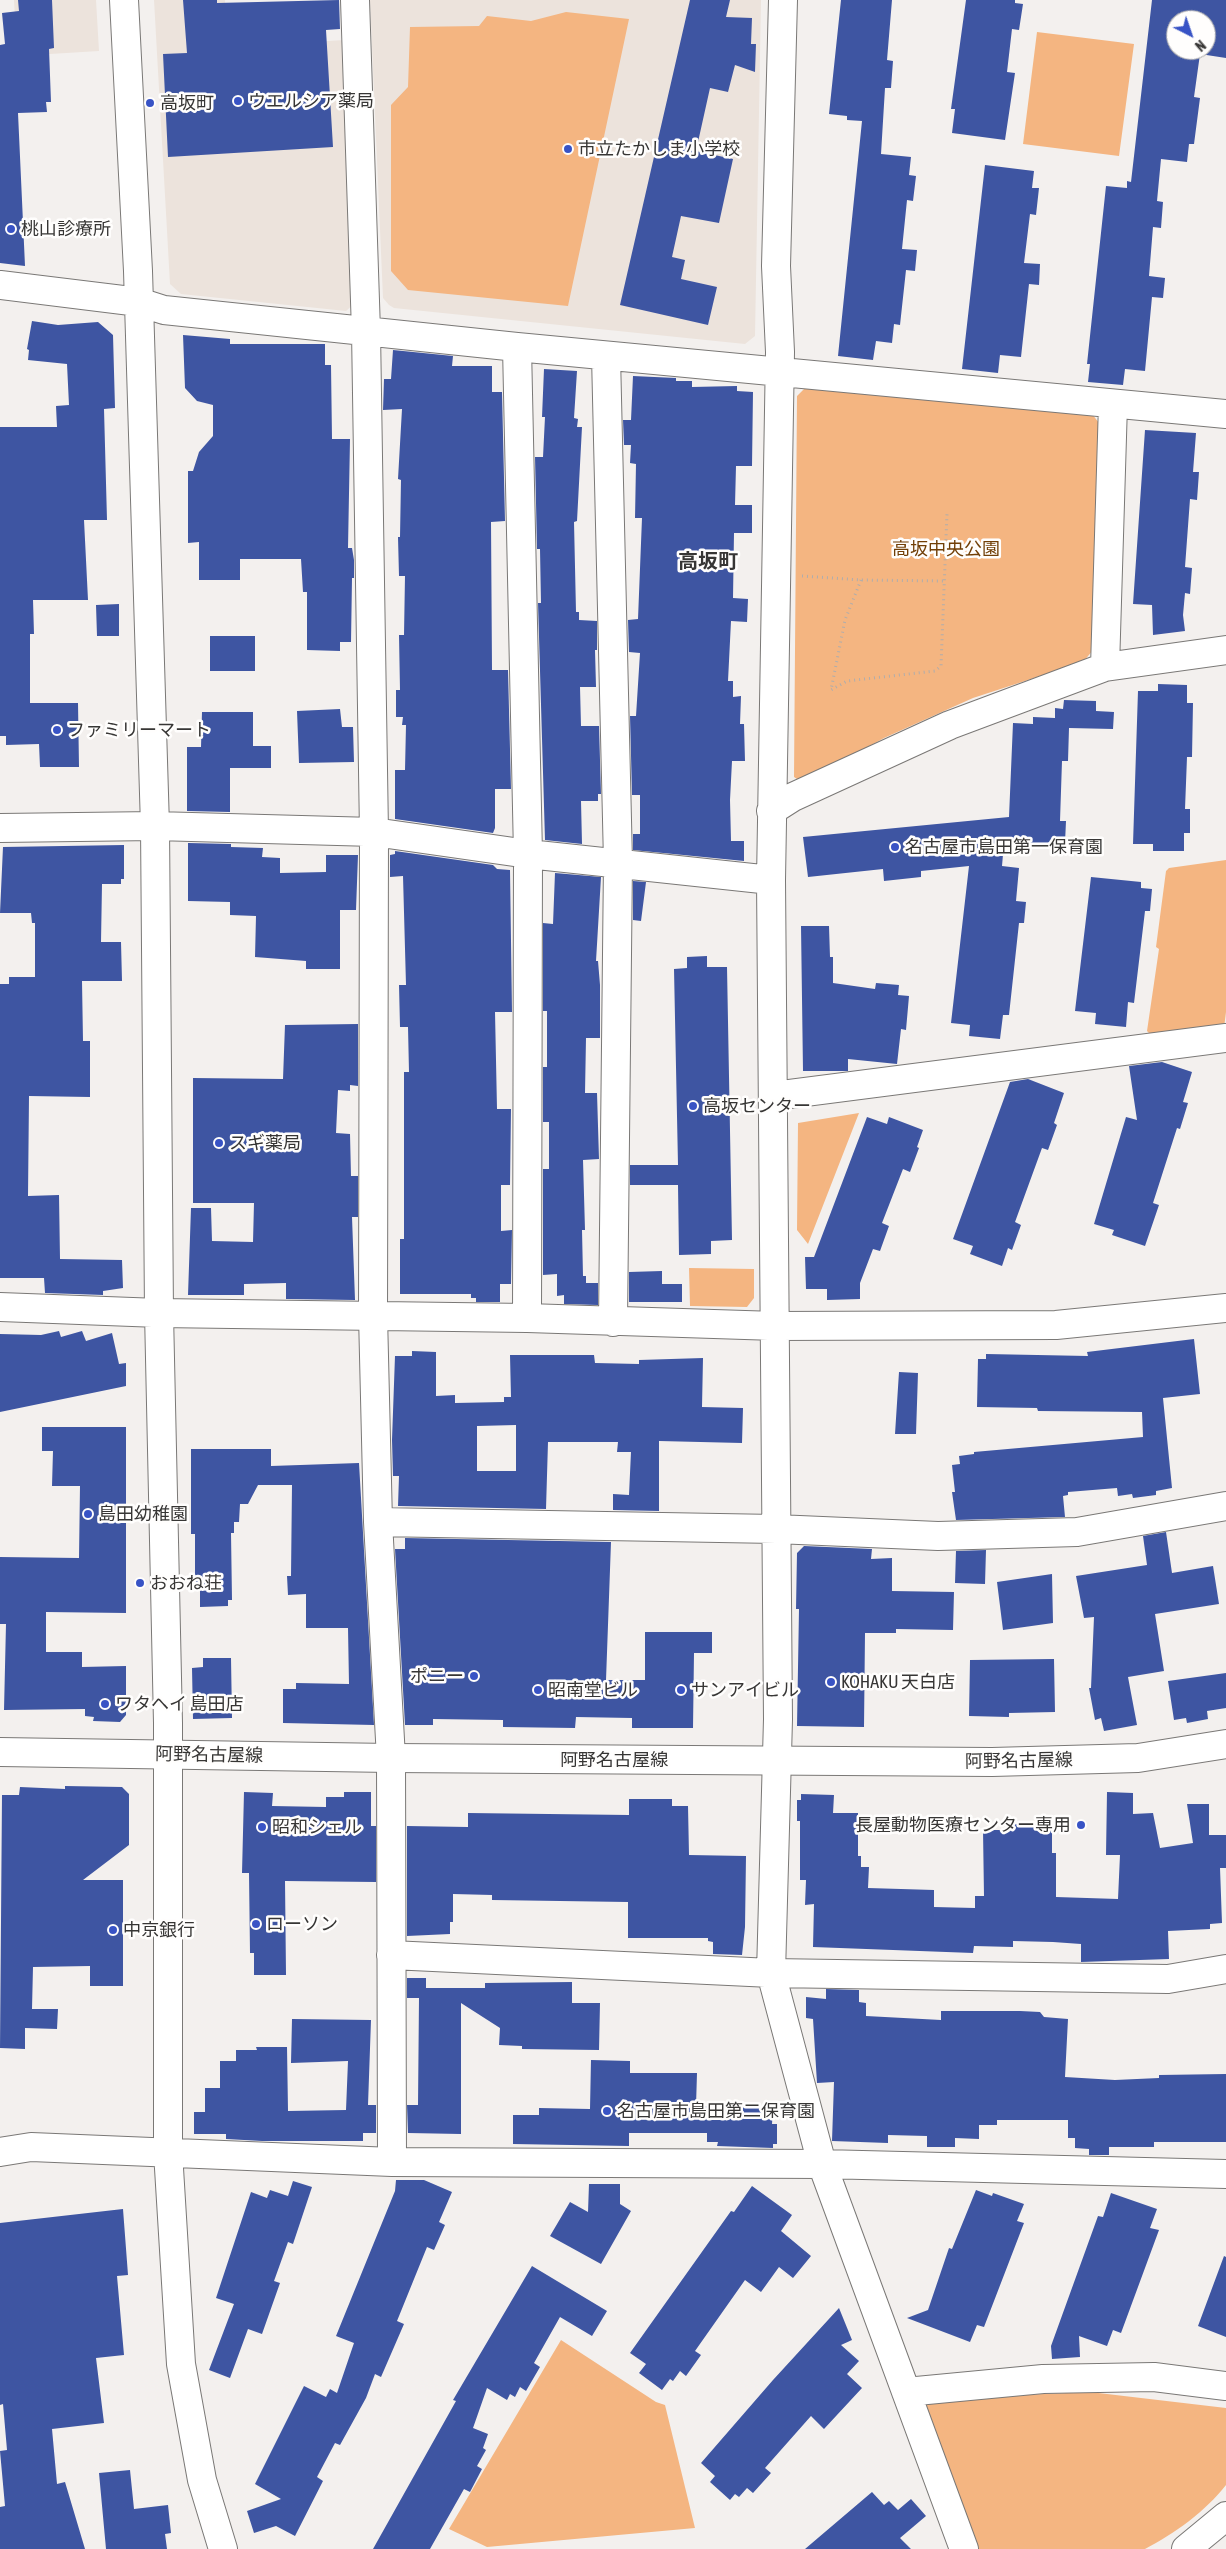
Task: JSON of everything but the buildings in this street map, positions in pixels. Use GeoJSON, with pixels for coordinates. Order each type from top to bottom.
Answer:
{"type":"FeatureCollection","features":[{"type":"Feature","properties":{"kind":"street"},"geometry":{"type":"LineString","coordinates":[[124,0],[139,302],[155,826],[159,1313],[168,1755],[168,2152],[182,2364],[202,2480],[223,2549]]}},
{"type":"Feature","properties":{"kind":"street"},"geometry":{"type":"LineString","coordinates":[[355,0],[366,330],[374,832],[373,1316],[378,1522],[391,1758],[392,2162]]}},
{"type":"Feature","properties":{"kind":"street"},"geometry":{"type":"LineString","coordinates":[[783,0],[776,266],[779,370],[770,880],[774,1096],[778,1761],[771,1973],[822,2164],[964,2549]]}},
{"type":"Feature","properties":{"kind":"street"},"geometry":{"type":"LineString","coordinates":[[0,285],[139,302],[164,310],[606,356],[779,370],[1226,414]]}},
{"type":"Feature","properties":{"kind":"street"},"geometry":{"type":"LineString","coordinates":[[517,347],[528,854],[527,1318]]}},
{"type":"Feature","properties":{"kind":"street"},"geometry":{"type":"LineString","coordinates":[[606,356],[618,862],[613,1322]]}},
{"type":"Feature","properties":{"kind":"street"},"geometry":{"type":"LineString","coordinates":[[1104,668],[1113,404]]}},
{"type":"Feature","properties":{"kind":"street"},"geometry":{"type":"LineString","coordinates":[[771,811],[793,797],[950,725],[1104,668],[1226,650]]}},
{"type":"Feature","properties":{"kind":"street"},"geometry":{"type":"LineString","coordinates":[[0,828],[155,826],[374,832],[528,854],[618,862],[770,880]]}},
{"type":"Feature","properties":{"kind":"street"},"geometry":{"type":"LineString","coordinates":[[774,1096],[1226,1038]]}},
{"type":"Feature","properties":{"kind":"street"},"geometry":{"type":"LineString","coordinates":[[0,1307],[159,1313],[527,1318],[776,1326],[1056,1325],[1226,1308]]}},
{"type":"Feature","properties":{"kind":"street"},"geometry":{"type":"LineString","coordinates":[[378,1522],[776,1529],[938,1536],[1077,1532],[1226,1506]]}},
{"type":"Feature","properties":{"kind":"street","name":"阿野名古屋線"},"geometry":{"type":"LineString","coordinates":[[0,1752],[391,1758],[992,1762],[1138,1758],[1226,1744]]}},
{"type":"Feature","properties":{"kind":"street"},"geometry":{"type":"LineString","coordinates":[[391,1955],[771,1973],[1168,1979],[1226,1969]]}},
{"type":"Feature","properties":{"kind":"street"},"geometry":{"type":"LineString","coordinates":[[0,2152],[31,2146],[392,2162],[822,2164],[1226,2174]]}},
{"type":"Feature","properties":{"kind":"street"},"geometry":{"type":"LineString","coordinates":[[906,2392],[1071,2379],[1154,2378],[1226,2386]]}},
{"type":"Feature","properties":{"kind":"street"},"geometry":{"type":"LineString","coordinates":[[1186,2549],[1226,2516]]}},
{"type":"Feature","properties":{"kind":"path"},"geometry":{"type":"LineString","coordinates":[[862,580],[845,620],[831,690],[847,681],[935,672],[941,666],[947,513]]}},
{"type":"Feature","properties":{"kind":"path"},"geometry":{"type":"LineString","coordinates":[[800,576],[862,580],[944,581]]}},
{"type":"Feature","properties":{"kind":"shaded area"},"geometry":{"type":"Polygon","coordinates":[[[14,0],[96,0],[99,51],[17,56],[14,0]]]}},
{"type":"Feature","properties":{"kind":"shaded area"},"geometry":{"type":"Polygon","coordinates":[[[154,0],[225,0],[228,47],[345,40],[357,301],[346,311],[181,294],[170,284],[154,0]]]}},
{"type":"Feature","properties":{"kind":"shaded area","name":"市立たかしま小学校"},"geometry":{"type":"Polygon","coordinates":[[[370,0],[761,0],[755,336],[745,344],[394,308],[389,305],[383,298],[370,0]]]}},
{"type":"Feature","properties":{"kind":"green space"},"geometry":{"type":"Polygon","coordinates":[[[566,12],[629,19],[568,306],[408,290],[391,271],[391,105],[408,87],[410,27],[479,26],[487,16],[531,21],[566,12]]]}},
{"type":"Feature","properties":{"kind":"green space"},"geometry":{"type":"Polygon","coordinates":[[[1037,32],[1134,44],[1119,156],[1023,144],[1037,32]]]}},
{"type":"Feature","properties":{"kind":"green space","name":"高坂中央公園"},"geometry":{"type":"Polygon","coordinates":[[[807,386],[1089,410],[1099,423],[1094,649],[1083,662],[973,698],[884,738],[803,783],[794,777],[797,396],[807,386]]]}},
{"type":"Feature","properties":{"kind":"green space"},"geometry":{"type":"Polygon","coordinates":[[[1226,860],[1226,1012],[1224,1028],[1152,1036],[1147,1031],[1159,949],[1156,947],[1166,871],[1169,868],[1226,860]]]}},
{"type":"Feature","properties":{"kind":"green space"},"geometry":{"type":"Polygon","coordinates":[[[859,1113],[808,1244],[797,1230],[798,1123],[859,1113]]]}},
{"type":"Feature","properties":{"kind":"green space"},"geometry":{"type":"Polygon","coordinates":[[[689,1268],[754,1269],[754,1298],[747,1307],[690,1306],[689,1268]]]}},
{"type":"Feature","properties":{"kind":"green space"},"geometry":{"type":"Polygon","coordinates":[[[561,2340],[656,2402],[665,2405],[695,2528],[487,2547],[449,2529],[561,2340]]]}},
{"type":"Feature","properties":{"kind":"green space"},"geometry":{"type":"Polygon","coordinates":[[[1090,2392],[1226,2408],[1226,2485],[1209,2504],[1189,2521],[1145,2549],[978,2549],[924,2399],[1090,2392]]]}},
{"type":"Feature","properties":{"kind":"place","name":"ウエルシア薬局"},"geometry":{"type":"Point","coordinates":[238,101]}},
{"type":"Feature","properties":{"kind":"place","name":"高坂町"},"geometry":{"type":"Point","coordinates":[150,103]}},
{"type":"Feature","properties":{"kind":"place","name":"市立たかしま小学校"},"geometry":{"type":"Point","coordinates":[568,149]}},
{"type":"Feature","properties":{"kind":"place","name":"桃山診療所"},"geometry":{"type":"Point","coordinates":[11,229]}},
{"type":"Feature","properties":{"kind":"place","name":"ファミリーマート"},"geometry":{"type":"Point","coordinates":[57,730]}},
{"type":"Feature","properties":{"kind":"place","name":"名古屋市島田第一保育園"},"geometry":{"type":"Point","coordinates":[895,847]}},
{"type":"Feature","properties":{"kind":"place","name":"高坂センター"},"geometry":{"type":"Point","coordinates":[693,1106]}},
{"type":"Feature","properties":{"kind":"place","name":"スギ薬局"},"geometry":{"type":"Point","coordinates":[219,1143]}},
{"type":"Feature","properties":{"kind":"place","name":"島田幼稚園"},"geometry":{"type":"Point","coordinates":[88,1514]}},
{"type":"Feature","properties":{"kind":"place","name":"おおね荘"},"geometry":{"type":"Point","coordinates":[140,1583]}},
{"type":"Feature","properties":{"kind":"place","name":"ポニー"},"geometry":{"type":"Point","coordinates":[474,1676]}},
{"type":"Feature","properties":{"kind":"place","name":"KOHAKU 天白店"},"geometry":{"type":"Point","coordinates":[831,1682]}},
{"type":"Feature","properties":{"kind":"place","name":"昭南堂ビル"},"geometry":{"type":"Point","coordinates":[538,1690]}},
{"type":"Feature","properties":{"kind":"place","name":"サンアイビル"},"geometry":{"type":"Point","coordinates":[681,1690]}},
{"type":"Feature","properties":{"kind":"place","name":"ワタヘイ 島田店"},"geometry":{"type":"Point","coordinates":[105,1704]}},
{"type":"Feature","properties":{"kind":"place","name":"長屋動物医療センター専用"},"geometry":{"type":"Point","coordinates":[1081,1825]}},
{"type":"Feature","properties":{"kind":"place","name":"昭和シェル"},"geometry":{"type":"Point","coordinates":[262,1827]}},
{"type":"Feature","properties":{"kind":"place","name":"ローソン"},"geometry":{"type":"Point","coordinates":[256,1924]}},
{"type":"Feature","properties":{"kind":"place","name":"中京銀行"},"geometry":{"type":"Point","coordinates":[113,1930]}},
{"type":"Feature","properties":{"kind":"place","name":"名古屋市島田第二保育園"},"geometry":{"type":"Point","coordinates":[607,2111]}},
{"type":"Feature","properties":{"kind":"district","name":"高坂町"},"geometry":{"type":"Point","coordinates":[708,562]}}]}
